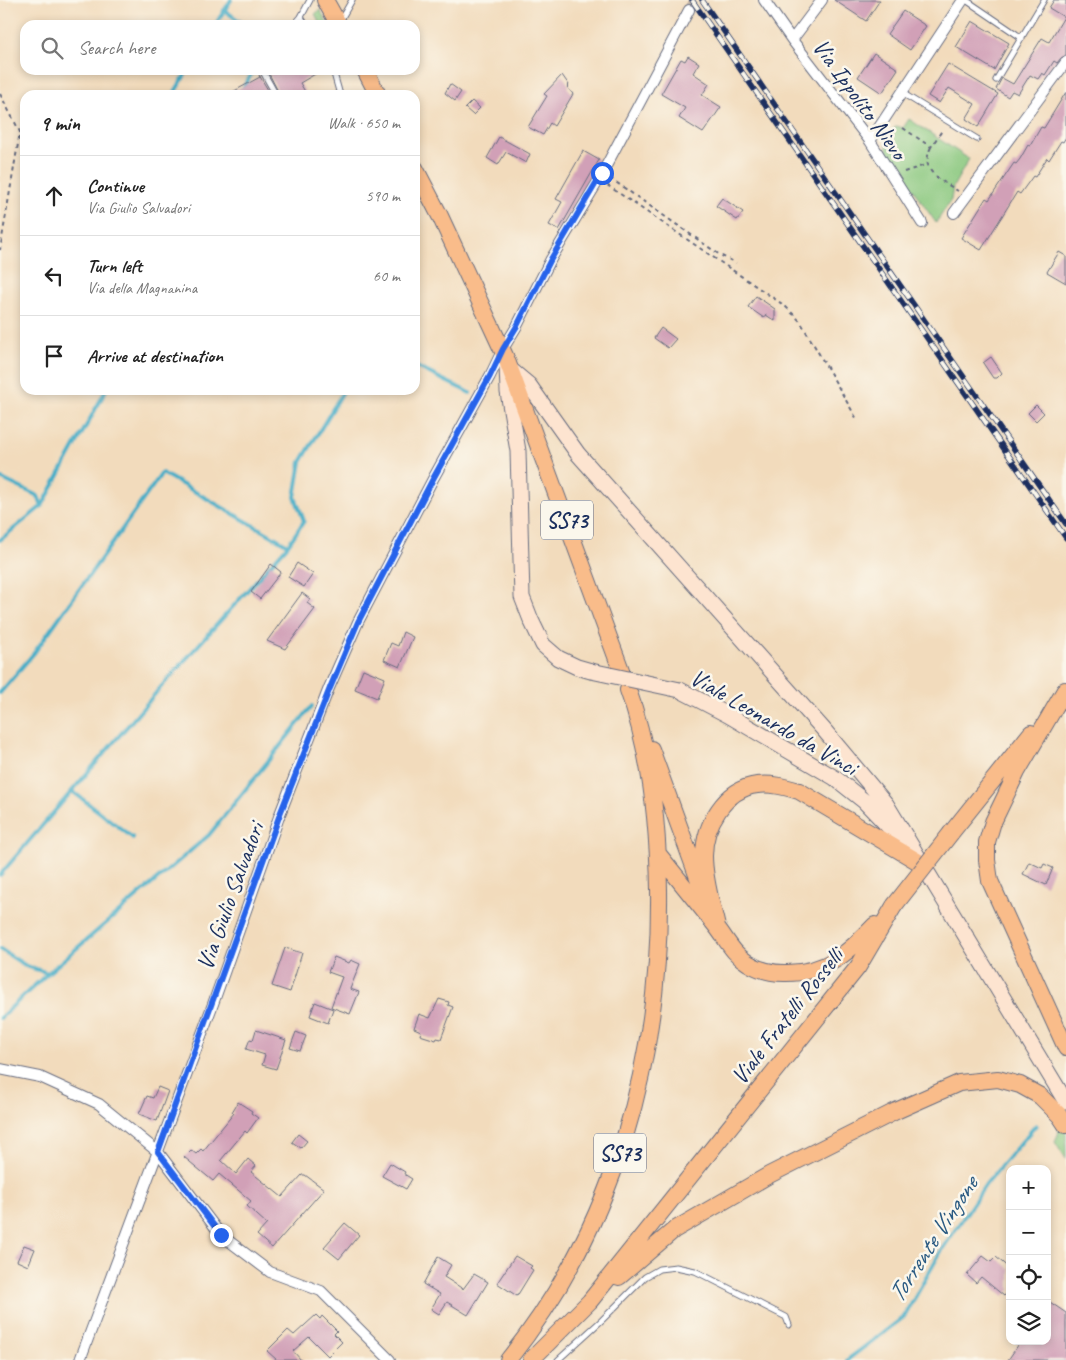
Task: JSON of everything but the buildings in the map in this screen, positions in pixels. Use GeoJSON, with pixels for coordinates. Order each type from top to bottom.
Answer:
{"type":"FeatureCollection","features":[{"type":"Feature","properties":{"kind":"main road"},"geometry":{"type":"LineString","coordinates":[[325,0],[337,20]]}},
{"type":"Feature","properties":{"kind":"main road"},"geometry":{"type":"LineString","coordinates":[[368,75],[375,90]]}},
{"type":"Feature","properties":{"kind":"main road","name":"SS73"},"geometry":{"type":"LineString","coordinates":[[420,178],[507,359],[621,670]]}},
{"type":"Feature","properties":{"kind":"main road","name":"Viale Leonardo da Vinci"},"geometry":{"type":"LineString","coordinates":[[507,359],[508,392],[518,451],[522,597],[543,645],[558,658],[577,667],[680,690],[728,715],[835,778],[864,801],[889,827],[908,839]]}},
{"type":"Feature","properties":{"kind":"main road","name":"Viale Leonardo da Vinci"},"geometry":{"type":"LineString","coordinates":[[507,359],[529,385],[578,454],[855,766],[886,804],[1066,1102]]}},
{"type":"Feature","properties":{"kind":"main road","name":"SS73"},"geometry":{"type":"LineString","coordinates":[[508,1360],[543,1312],[565,1277],[609,1185],[625,1138],[640,1080],[655,991],[659,921],[659,855],[652,791],[636,714],[628,690]]}},
{"type":"Feature","properties":{"kind":"main road"},"geometry":{"type":"LineString","coordinates":[[1065,690],[1018,772],[993,822],[988,842],[987,860],[990,881],[1066,1048]]}},
{"type":"Feature","properties":{"kind":"main road","name":"Viale Fratelli Rosselli"},"geometry":{"type":"LineString","coordinates":[[531,1360],[590,1301],[858,967],[894,906],[1065,690]]}},
{"type":"Feature","properties":{"kind":"main road"},"geometry":{"type":"LineString","coordinates":[[636,714],[659,767],[717,927]]}},
{"type":"Feature","properties":{"kind":"main road"},"geometry":{"type":"LineString","coordinates":[[717,927],[707,884],[704,856],[707,835],[716,814],[733,794],[756,785],[778,785],[799,791],[922,864]]}},
{"type":"Feature","properties":{"kind":"main road"},"geometry":{"type":"LineString","coordinates":[[689,854],[679,850],[672,850],[659,855],[717,927],[728,945],[748,964],[770,972],[804,972],[829,965],[856,946],[894,906]]}},
{"type":"Feature","properties":{"kind":"main road"},"geometry":{"type":"LineString","coordinates":[[590,1301],[674,1230],[769,1175],[896,1111],[959,1083],[998,1079],[1020,1085],[1040,1096],[1060,1116],[1066,1125]]}},
{"type":"Feature","properties":{"kind":"street","name":"Via Ippolito Nievo"},"geometry":{"type":"LineString","coordinates":[[764,0],[792,40],[870,140],[922,223]]}},
{"type":"Feature","properties":{"kind":"street"},"geometry":{"type":"LineString","coordinates":[[792,40],[822,0]]}},
{"type":"Feature","properties":{"kind":"street"},"geometry":{"type":"LineString","coordinates":[[870,140],[964,0]]}},
{"type":"Feature","properties":{"kind":"street","name":"Via Giulio Salvadori"},"geometry":{"type":"LineString","coordinates":[[80,1360],[158,1152],[280,814],[358,622],[434,477],[490,376],[507,359],[517,326],[551,259],[600,176],[689,10]]}},
{"type":"Feature","properties":{"kind":"street"},"geometry":{"type":"LineString","coordinates":[[954,213],[1066,62]]}},
{"type":"Feature","properties":{"kind":"street"},"geometry":{"type":"LineString","coordinates":[[0,1069],[40,1078],[99,1104],[158,1152],[221,1235],[270,1272],[321,1291],[390,1360]]}},
{"type":"Feature","properties":{"kind":"lane"},"geometry":{"type":"LineString","coordinates":[[298,20],[310,0]]}},
{"type":"Feature","properties":{"kind":"lane"},"geometry":{"type":"LineString","coordinates":[[341,20],[352,0]]}},
{"type":"Feature","properties":{"kind":"lane"},"geometry":{"type":"LineString","coordinates":[[964,0],[1022,38]]}},
{"type":"Feature","properties":{"kind":"lane"},"geometry":{"type":"LineString","coordinates":[[996,80],[1044,0]]}},
{"type":"Feature","properties":{"kind":"lane"},"geometry":{"type":"LineString","coordinates":[[265,75],[273,90]]}},
{"type":"Feature","properties":{"kind":"lane"},"geometry":{"type":"LineString","coordinates":[[334,75],[339,90]]}},
{"type":"Feature","properties":{"kind":"lane"},"geometry":{"type":"LineString","coordinates":[[901,93],[977,139]]}},
{"type":"Feature","properties":{"kind":"lane"},"geometry":{"type":"LineString","coordinates":[[558,1360],[602,1320],[645,1276],[659,1269],[676,1267],[695,1271],[786,1317],[789,1325]]}},
{"type":"Feature","properties":{"kind":"path"},"geometry":{"type":"LineString","coordinates":[[0,94],[20,132],[0,250]]}},
{"type":"Feature","properties":{"kind":"path"},"geometry":{"type":"LineString","coordinates":[[948,121],[928,153],[928,164],[932,174],[966,196]]}},
{"type":"Feature","properties":{"kind":"path"},"geometry":{"type":"LineString","coordinates":[[903,128],[931,147]]}},
{"type":"Feature","properties":{"kind":"path"},"geometry":{"type":"LineString","coordinates":[[892,176],[928,164]]}},
{"type":"Feature","properties":{"kind":"path"},"geometry":{"type":"LineString","coordinates":[[600,176],[720,255],[736,263]]}},
{"type":"Feature","properties":{"kind":"path"},"geometry":{"type":"LineString","coordinates":[[600,176],[784,306],[800,321],[858,421]]}},
{"type":"Feature","properties":{"kind":"green space"},"geometry":{"type":"Polygon","coordinates":[[[320,10],[326,20],[318,20],[315,14],[320,10]]]}},
{"type":"Feature","properties":{"kind":"green space"},"geometry":{"type":"Polygon","coordinates":[[[909,119],[969,159],[953,187],[951,200],[936,223],[887,152],[887,140],[891,131],[897,126],[903,128],[909,119]]]}},
{"type":"Feature","properties":{"kind":"green space"},"geometry":{"type":"Polygon","coordinates":[[[1055,1117],[1066,1133],[1066,1160],[1055,1142],[1059,1129],[1055,1117]]]}},
{"type":"Feature","properties":{"kind":"waterway"},"geometry":{"type":"LineString","coordinates":[[218,20],[231,0]]}},
{"type":"Feature","properties":{"kind":"waterway"},"geometry":{"type":"LineString","coordinates":[[224,10],[238,20]]}},
{"type":"Feature","properties":{"kind":"waterway"},"geometry":{"type":"LineString","coordinates":[[176,90],[185,75]]}},
{"type":"Feature","properties":{"kind":"waterway"},"geometry":{"type":"LineString","coordinates":[[242,90],[251,75]]}},
{"type":"Feature","properties":{"kind":"waterway"},"geometry":{"type":"LineString","coordinates":[[420,368],[470,393]]}},
{"type":"Feature","properties":{"kind":"waterway"},"geometry":{"type":"LineString","coordinates":[[0,540],[42,506],[103,395]]}},
{"type":"Feature","properties":{"kind":"waterway"},"geometry":{"type":"LineString","coordinates":[[0,875],[161,687],[288,545],[304,521],[295,497],[301,462],[341,395]]}},
{"type":"Feature","properties":{"kind":"waterway"},"geometry":{"type":"LineString","coordinates":[[0,693],[34,653],[162,473],[288,545]]}},
{"type":"Feature","properties":{"kind":"waterway"},"geometry":{"type":"LineString","coordinates":[[0,478],[38,496],[42,506]]}},
{"type":"Feature","properties":{"kind":"waterway"},"geometry":{"type":"LineString","coordinates":[[0,1018],[48,973],[209,835],[312,706]]}},
{"type":"Feature","properties":{"kind":"waterway"},"geometry":{"type":"LineString","coordinates":[[72,791],[133,838]]}},
{"type":"Feature","properties":{"kind":"waterway"},"geometry":{"type":"LineString","coordinates":[[0,949],[26,966],[48,973]]}},
{"type":"Feature","properties":{"kind":"waterway","name":"Torrente Vingone"},"geometry":{"type":"LineString","coordinates":[[847,1360],[904,1317],[941,1251],[986,1184],[1036,1125]]}},
{"type":"Feature","properties":{"kind":"tunnel"},"geometry":{"type":"LineString","coordinates":[[689,10],[695,0]]}},
{"type":"Feature","properties":{"kind":"railway"},"geometry":{"type":"LineString","coordinates":[[692,0],[1066,538]]}},
{"type":"Feature","properties":{"kind":"railway"},"geometry":{"type":"LineString","coordinates":[[702,0],[1066,524]]}},
{"type":"Feature","properties":{"kind":"route"},"geometry":{"type":"LineString","coordinates":[[221,1235],[158,1152],[280,814],[358,622],[551,259],[602,173]]}}]}
